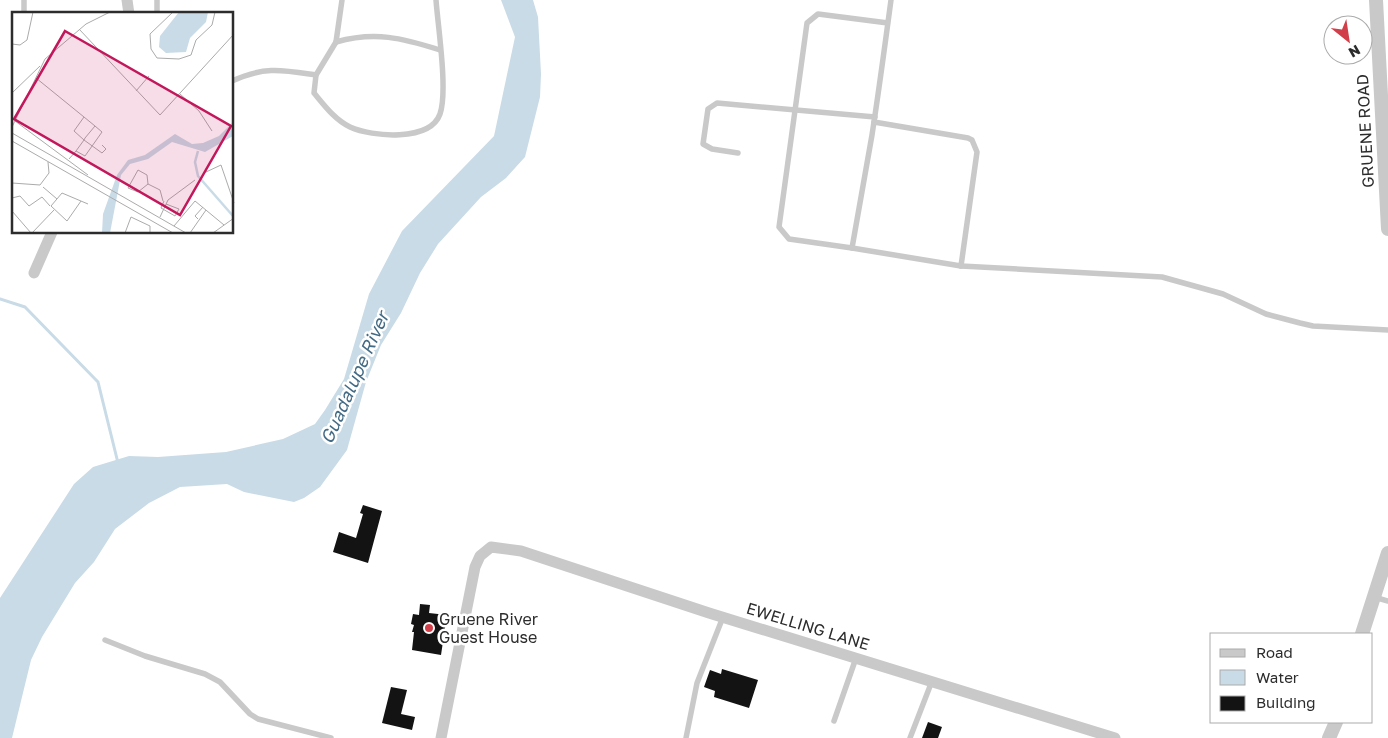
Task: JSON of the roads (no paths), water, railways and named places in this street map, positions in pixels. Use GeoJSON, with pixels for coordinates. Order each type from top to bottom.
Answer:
{"type":"FeatureCollection","features":[{"type":"Feature","properties":{"kind":"street","name":"GRUENE ROAD"},"geometry":{"type":"LineString","coordinates":[[1376,0],[1388,229]]}},
{"type":"Feature","properties":{"kind":"street"},"geometry":{"type":"LineString","coordinates":[[34,273],[51,234]]}},
{"type":"Feature","properties":{"kind":"street","name":"EWELLING LANE"},"geometry":{"type":"LineString","coordinates":[[441,738],[475,567],[480,556],[491,547],[521,551],[723,617],[1114,738]]}},
{"type":"Feature","properties":{"kind":"street"},"geometry":{"type":"LineString","coordinates":[[1362,633],[1388,553]]}},
{"type":"Feature","properties":{"kind":"street"},"geometry":{"type":"LineString","coordinates":[[1329,738],[1336,723]]}},
{"type":"Feature","properties":{"kind":"lane"},"geometry":{"type":"LineString","coordinates":[[342,0],[336,42],[316,75],[314,93],[328,111],[350,127],[403,136],[427,130],[440,116],[443,97],[436,0]]}},
{"type":"Feature","properties":{"kind":"lane"},"geometry":{"type":"LineString","coordinates":[[852,248],[874,120],[891,0]]}},
{"type":"Feature","properties":{"kind":"lane"},"geometry":{"type":"LineString","coordinates":[[888,23],[818,14],[810,18],[805,27],[779,227],[789,239],[961,266],[1162,277],[1222,294],[1266,314],[1300,323],[1313,326],[1388,330]]}},
{"type":"Feature","properties":{"kind":"lane"},"geometry":{"type":"LineString","coordinates":[[336,42],[360,36],[406,39],[440,50]]}},
{"type":"Feature","properties":{"kind":"lane"},"geometry":{"type":"LineString","coordinates":[[234,80],[246,75],[274,69],[316,75]]}},
{"type":"Feature","properties":{"kind":"lane"},"geometry":{"type":"LineString","coordinates":[[738,153],[712,149],[703,144],[708,109],[712,105],[718,103],[795,110],[874,120],[972,140],[976,152],[961,266]]}},
{"type":"Feature","properties":{"kind":"lane"},"geometry":{"type":"LineString","coordinates":[[1374,597],[1388,601]]}},
{"type":"Feature","properties":{"kind":"lane"},"geometry":{"type":"LineString","coordinates":[[686,738],[697,683],[723,617]]}},
{"type":"Feature","properties":{"kind":"lane"},"geometry":{"type":"LineString","coordinates":[[105,640],[145,656],[205,674],[220,682],[250,714],[258,719],[331,738]]}},
{"type":"Feature","properties":{"kind":"lane"},"geometry":{"type":"LineString","coordinates":[[834,721],[856,658]]}},
{"type":"Feature","properties":{"kind":"lane"},"geometry":{"type":"LineString","coordinates":[[910,738],[932,682]]}},
{"type":"Feature","properties":{"kind":"water","name":"Guadalupe River"},"geometry":{"type":"Polygon","coordinates":[[[501,0],[533,0],[538,17],[541,74],[540,97],[525,157],[506,178],[481,197],[438,244],[420,273],[401,313],[381,345],[366,382],[347,450],[320,487],[304,498],[294,502],[244,492],[227,484],[180,487],[149,503],[115,529],[94,562],[75,583],[42,637],[31,660],[12,738],[0,738],[0,598],[74,484],[93,467],[129,456],[158,457],[226,452],[283,439],[315,424],[325,410],[344,379],[369,294],[402,231],[494,136],[515,37],[501,0]]]}},
{"type":"Feature","properties":{"kind":"waterway"},"geometry":{"type":"LineString","coordinates":[[0,299],[25,307],[98,382],[118,463]]}},
{"type":"Feature","properties":{"kind":"place","name":"Gruene River Guest House"},"geometry":{"type":"Point","coordinates":[429,628]}}]}
